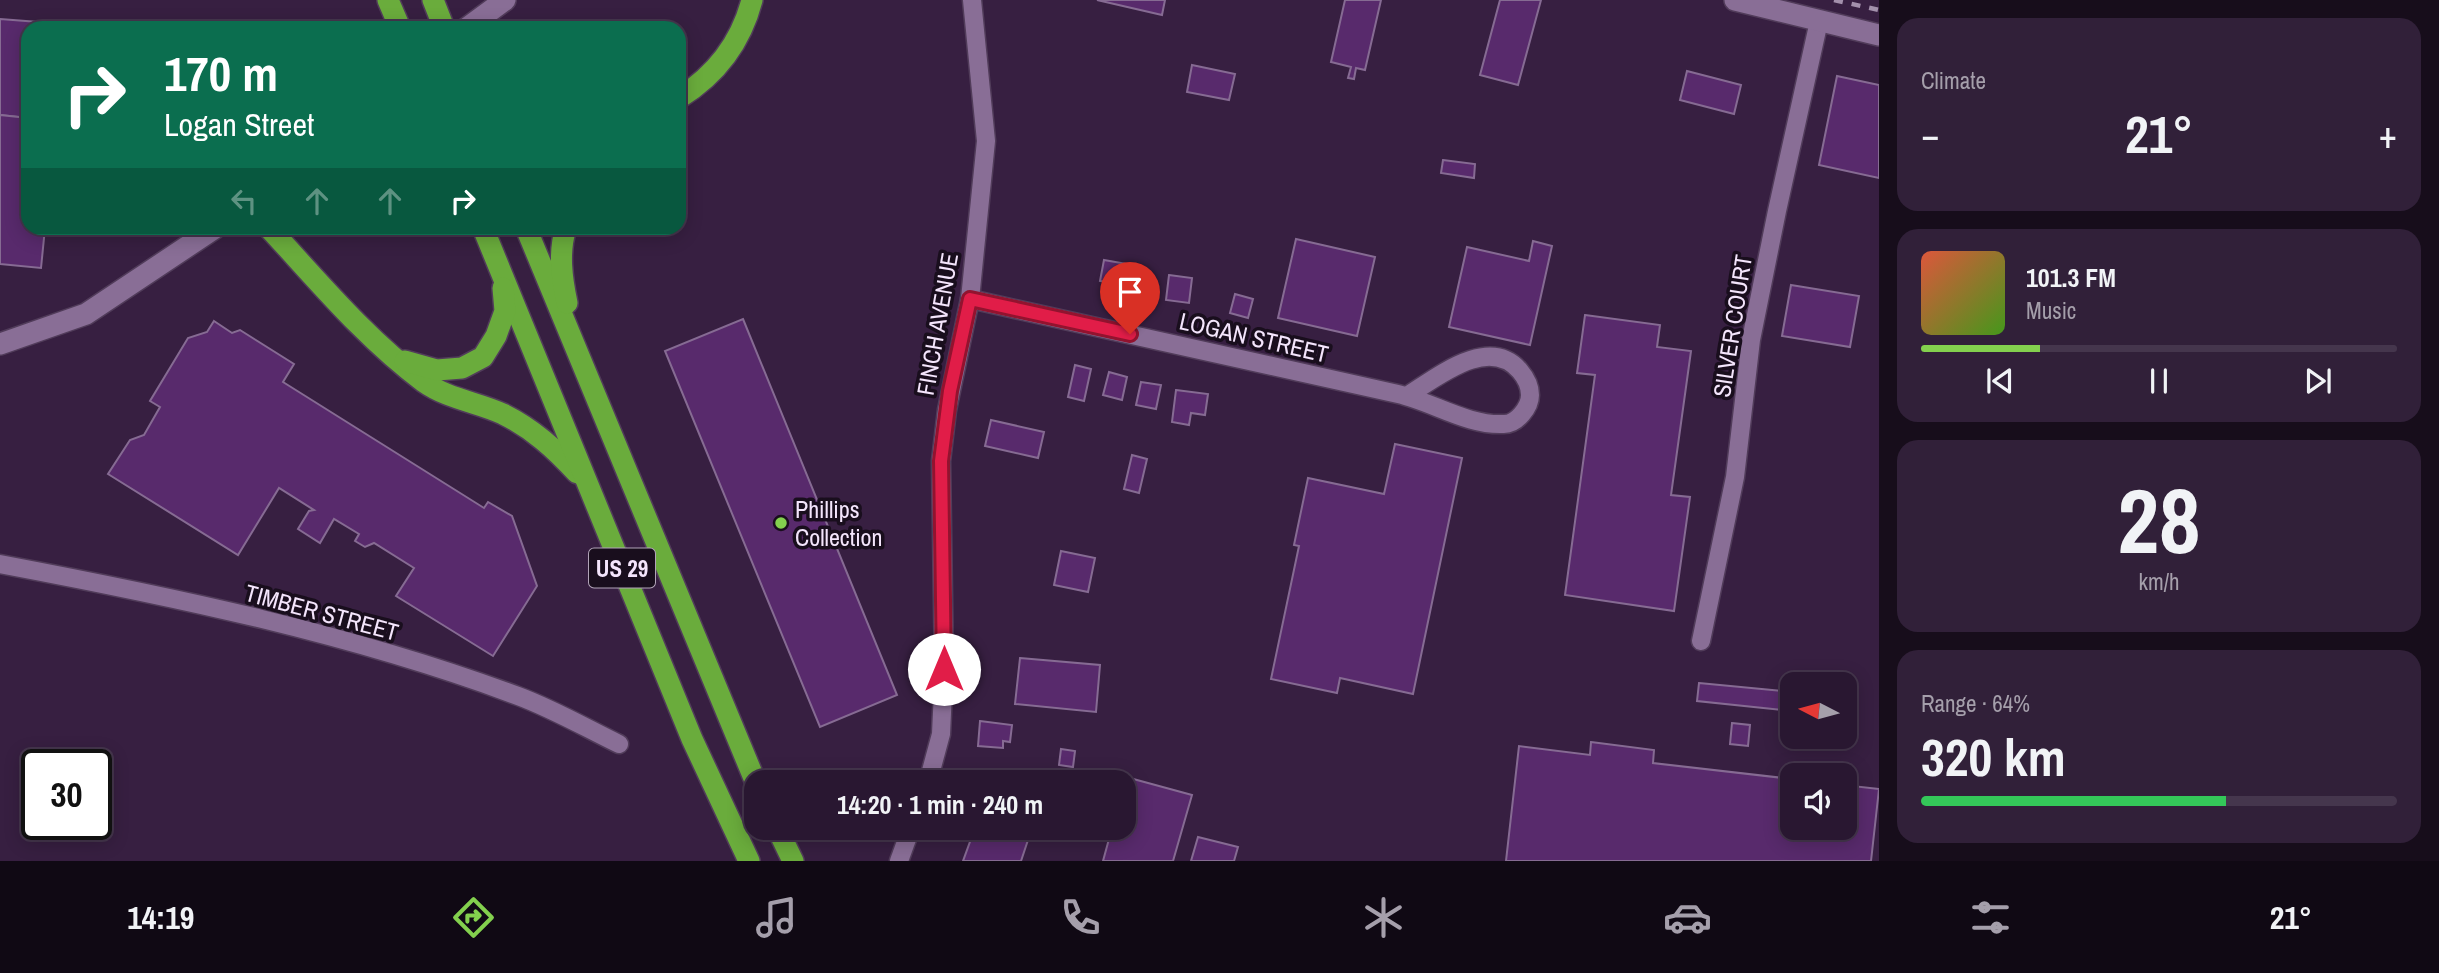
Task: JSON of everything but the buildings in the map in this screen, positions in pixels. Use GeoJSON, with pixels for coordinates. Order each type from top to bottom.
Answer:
{"type":"FeatureCollection","features":[{"type":"Feature","properties":{"kind":"highway"},"geometry":{"type":"LineString","coordinates":[[388,0],[397,21]]}},
{"type":"Feature","properties":{"kind":"highway"},"geometry":{"type":"LineString","coordinates":[[433,0],[441,21]]}},
{"type":"Feature","properties":{"kind":"highway"},"geometry":{"type":"LineString","coordinates":[[686,93],[725,59],[746,22],[752,0]]}},
{"type":"Feature","properties":{"kind":"highway"},"geometry":{"type":"LineString","coordinates":[[275,235],[357,323],[425,383],[451,397],[502,414],[536,433],[554,447],[588,485]]}},
{"type":"Feature","properties":{"kind":"highway","name":"US 29"},"geometry":{"type":"LineString","coordinates":[[486,235],[692,739],[749,861]]}},
{"type":"Feature","properties":{"kind":"highway","name":"US 29"},"geometry":{"type":"LineString","coordinates":[[529,235],[751,770]]}},
{"type":"Feature","properties":{"kind":"highway"},"geometry":{"type":"LineString","coordinates":[[564,235],[562,278],[578,353]]}},
{"type":"Feature","properties":{"kind":"highway"},"geometry":{"type":"LineString","coordinates":[[397,358],[437,370],[462,369],[483,356],[496,336],[505,311],[502,273]]}},
{"type":"Feature","properties":{"kind":"highway"},"geometry":{"type":"LineString","coordinates":[[783,840],[793,861]]}},
{"type":"Feature","properties":{"kind":"street","name":"FINCH AVENUE"},"geometry":{"type":"LineString","coordinates":[[931,770],[941,734],[944,669],[941,461],[947,410],[970,299],[986,141],[972,0]]}},
{"type":"Feature","properties":{"kind":"street"},"geometry":{"type":"LineString","coordinates":[[1735,0],[1879,34]]}},
{"type":"Feature","properties":{"kind":"street"},"geometry":{"type":"LineString","coordinates":[[476,21],[500,3]]}},
{"type":"Feature","properties":{"kind":"street","name":"SILVER COURT"},"geometry":{"type":"LineString","coordinates":[[1701,641],[1735,477],[1751,340],[1819,21]]}},
{"type":"Feature","properties":{"kind":"street"},"geometry":{"type":"LineString","coordinates":[[0,344],[86,314],[204,235]]}},
{"type":"Feature","properties":{"kind":"street","name":"LOGAN STREET"},"geometry":{"type":"LineString","coordinates":[[970,299],[1407,396],[1483,422],[1507,425],[1514,421],[1529,403],[1530,393],[1527,380],[1516,367],[1494,358],[1478,358],[1460,363],[1407,396]]}},
{"type":"Feature","properties":{"kind":"street","name":"TIMBER STREET"},"geometry":{"type":"LineString","coordinates":[[0,564],[181,601],[340,640],[521,697],[619,744]]}},
{"type":"Feature","properties":{"kind":"street"},"geometry":{"type":"LineString","coordinates":[[899,861],[907,840]]}},
{"type":"Feature","properties":{"kind":"railway"},"geometry":{"type":"LineString","coordinates":[[1834,0],[1879,10]]}},
{"type":"Feature","properties":{"kind":"place","name":"Phillips Collection"},"geometry":{"type":"Point","coordinates":[781,523]}},
{"type":"Feature","properties":{"kind":"route"},"geometry":{"type":"LineString","coordinates":[[944,669],[941,461],[950,391],[970,299],[1130,334]]}}]}
